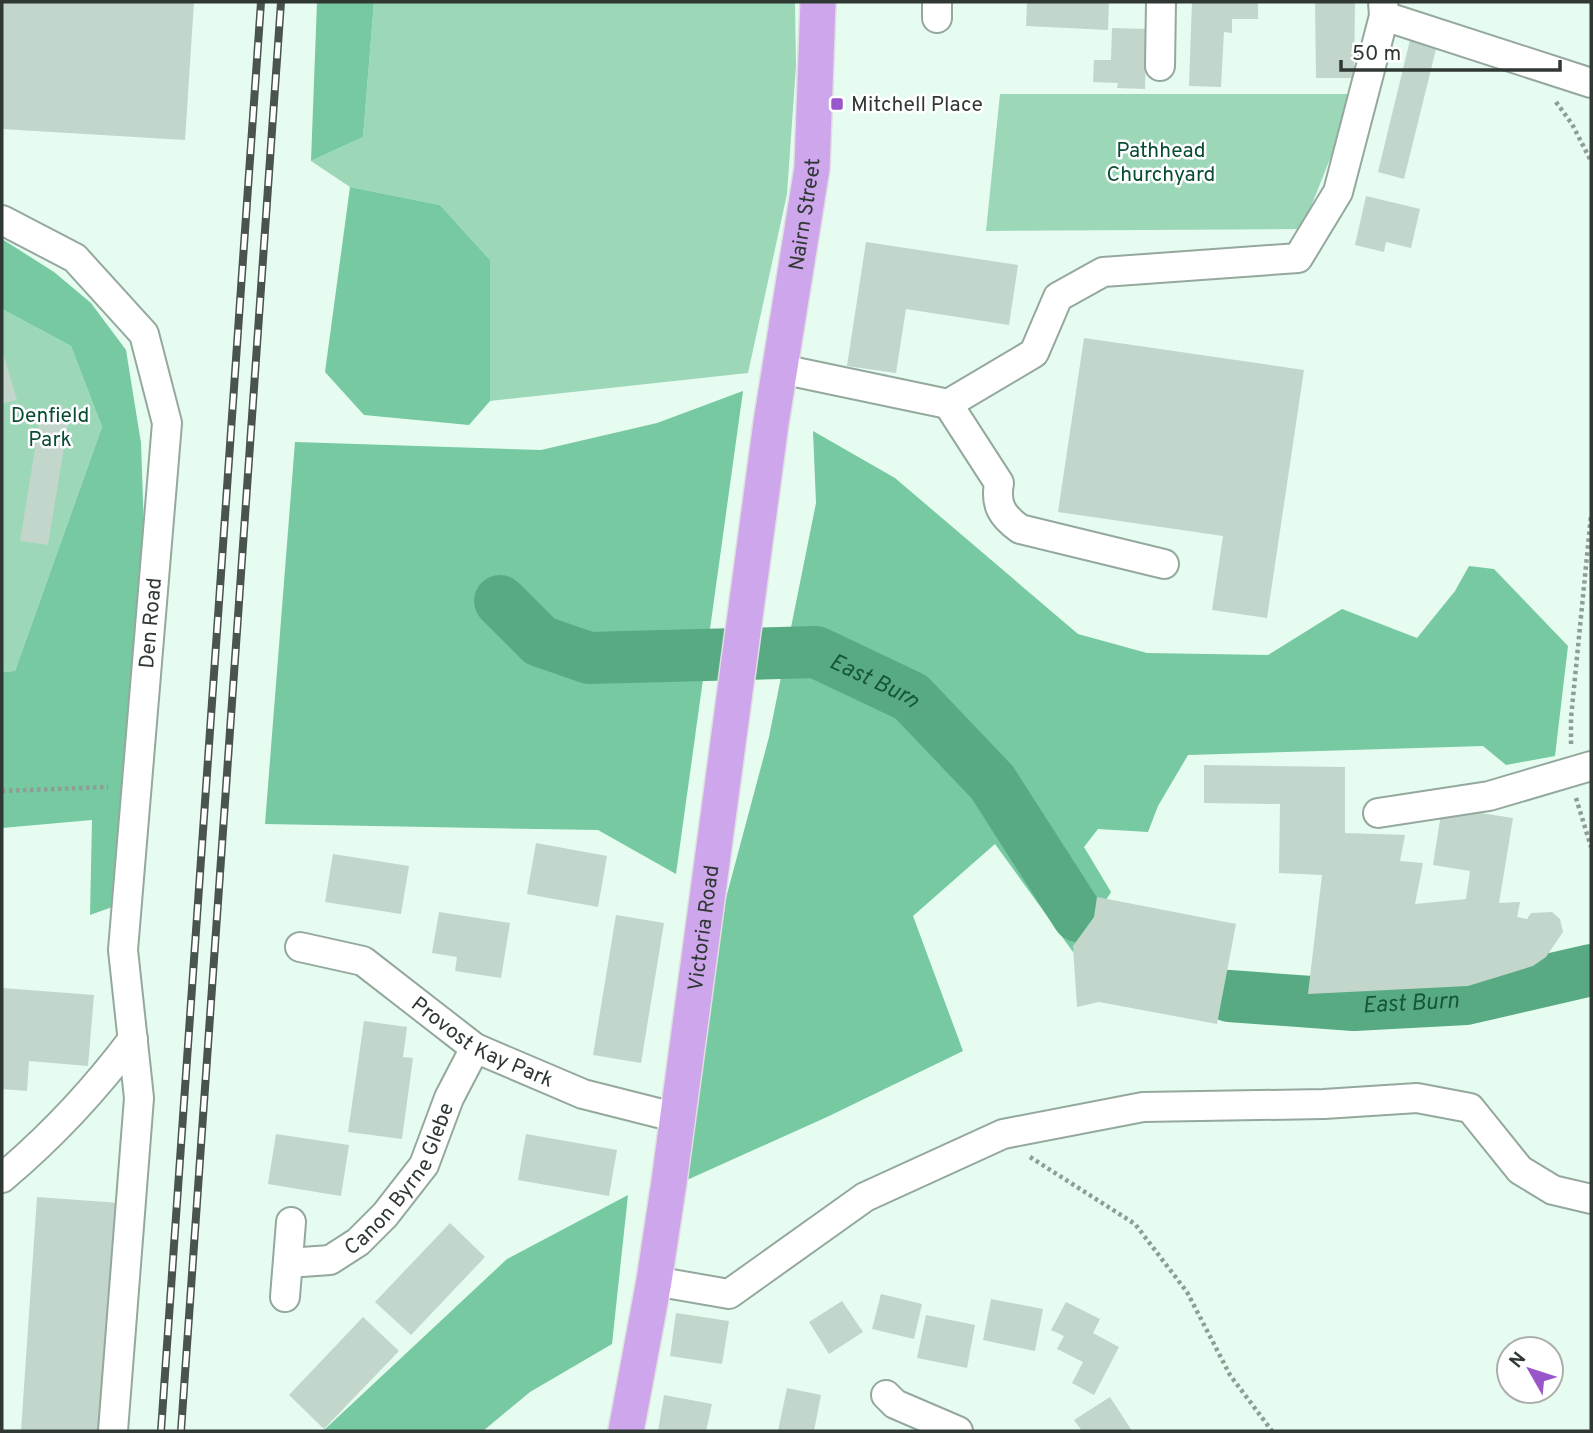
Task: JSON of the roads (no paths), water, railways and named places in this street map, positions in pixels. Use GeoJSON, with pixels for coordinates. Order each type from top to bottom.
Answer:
{"type":"FeatureCollection","features":[{"type":"Feature","properties":{"kind":"main road","name":"Nairn Street"},"geometry":{"type":"LineString","coordinates":[[772,423],[812,168],[818,2]]}},
{"type":"Feature","properties":{"kind":"main road","name":"Victoria Road"},"geometry":{"type":"LineString","coordinates":[[626,1431],[669,1182],[772,423]]}},
{"type":"Feature","properties":{"kind":"street"},"geometry":{"type":"LineString","coordinates":[[1160,66],[1161,2]]}},
{"type":"Feature","properties":{"kind":"street"},"geometry":{"type":"LineString","coordinates":[[781,369],[948,404],[1034,353],[1058,297],[1103,272],[1298,258],[1338,192],[1383,9],[1591,83]]}},
{"type":"Feature","properties":{"kind":"street","name":"Den Road"},"geometry":{"type":"LineString","coordinates":[[2,220],[75,258],[144,334],[167,423],[122,950],[139,1098],[113,1431]]}},
{"type":"Feature","properties":{"kind":"street"},"geometry":{"type":"LineString","coordinates":[[948,404],[999,483],[996,498],[1007,520],[1020,529],[1164,564]]}},
{"type":"Feature","properties":{"kind":"street"},"geometry":{"type":"LineString","coordinates":[[1378,813],[1489,796],[1581,770]]}},
{"type":"Feature","properties":{"kind":"street","name":"Provost Kay Park"},"geometry":{"type":"LineString","coordinates":[[300,947],[363,961],[475,1048],[583,1094],[678,1118]]}},
{"type":"Feature","properties":{"kind":"street"},"geometry":{"type":"LineString","coordinates":[[2,1178],[54,1133],[103,1080],[133,1039]]}},
{"type":"Feature","properties":{"kind":"street","name":"Canon Byrne Glebe"},"geometry":{"type":"LineString","coordinates":[[288,1263],[330,1260],[358,1242],[410,1186],[442,1142],[449,1098],[475,1048]]}},
{"type":"Feature","properties":{"kind":"street"},"geometry":{"type":"LineString","coordinates":[[655,1271],[729,1294],[865,1198],[1003,1134],[1143,1107],[1324,1104],[1417,1098],[1470,1108],[1520,1170],[1553,1190],[1591,1199]]}},
{"type":"Feature","properties":{"kind":"street"},"geometry":{"type":"LineString","coordinates":[[285,1297],[291,1222]]}},
{"type":"Feature","properties":{"kind":"street"},"geometry":{"type":"LineString","coordinates":[[886,1395],[895,1404],[958,1431]]}},
{"type":"Feature","properties":{"kind":"waterway","name":"East Burn"},"geometry":{"type":"LineString","coordinates":[[500,601],[540,641],[589,658],[816,652],[911,697],[992,782],[1078,916]]}},
{"type":"Feature","properties":{"kind":"waterway","name":"East Burn"},"geometry":{"type":"LineString","coordinates":[[1229,996],[1354,1005],[1466,999],[1591,970]]}},
{"type":"Feature","properties":{"kind":"railway"},"geometry":{"type":"LineString","coordinates":[[161,1431],[261,2]]}},
{"type":"Feature","properties":{"kind":"railway"},"geometry":{"type":"LineString","coordinates":[[181,1431],[281,2]]}},
{"type":"Feature","properties":{"kind":"place","name":"Mitchell Place"},"geometry":{"type":"Point","coordinates":[837,104]}},
{"type":"Feature","properties":{"kind":"park label","name":"Pathhead Churchyard"},"geometry":{"type":"Point","coordinates":[1161,162]}},
{"type":"Feature","properties":{"kind":"park label","name":"Denfield Park"},"geometry":{"type":"Point","coordinates":[50,427]}}]}
